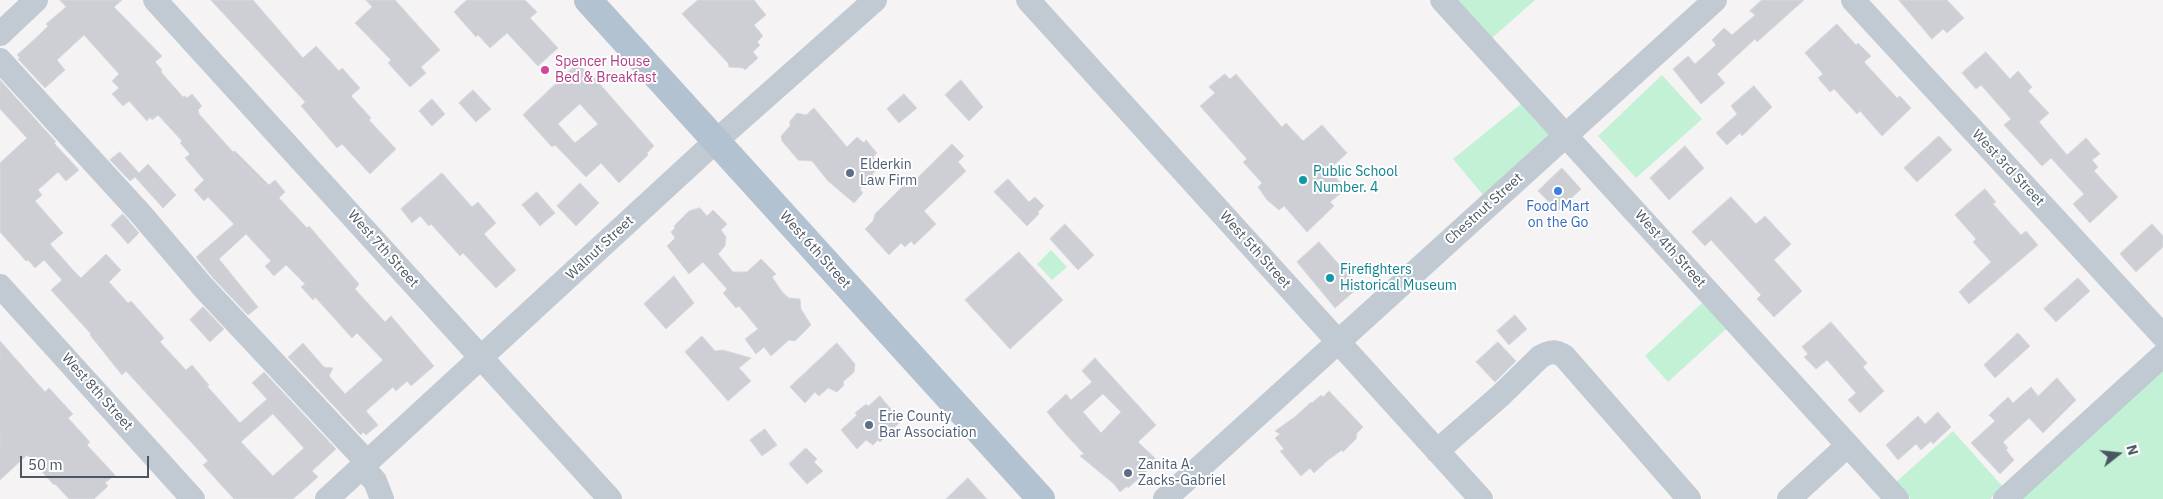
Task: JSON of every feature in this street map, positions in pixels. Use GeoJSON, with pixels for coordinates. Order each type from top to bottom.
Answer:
{"type":"FeatureCollection","features":[{"type":"Feature","properties":{"kind":"main road","name":"West 6th Street"},"geometry":{"type":"LineString","coordinates":[[588,0],[1041,499]]}},
{"type":"Feature","properties":{"kind":"street"},"geometry":{"type":"LineString","coordinates":[[0,34],[36,0]]}},
{"type":"Feature","properties":{"kind":"street","name":"West 7th Street"},"geometry":{"type":"LineString","coordinates":[[155,0],[610,499]]}},
{"type":"Feature","properties":{"kind":"street","name":"Walnut Street"},"geometry":{"type":"LineString","coordinates":[[327,499],[716,141],[875,0]]}},
{"type":"Feature","properties":{"kind":"street","name":"West 5th Street"},"geometry":{"type":"LineString","coordinates":[[1028,0],[1481,499]]}},
{"type":"Feature","properties":{"kind":"street","name":"West 4th Street"},"geometry":{"type":"LineString","coordinates":[[1442,0],[1896,499]]}},
{"type":"Feature","properties":{"kind":"street","name":"Chestnut Street"},"geometry":{"type":"LineString","coordinates":[[1165,499],[1565,134],[1715,0]]}},
{"type":"Feature","properties":{"kind":"street","name":"West 3rd Street"},"geometry":{"type":"LineString","coordinates":[[1853,0],[2163,336]]}},
{"type":"Feature","properties":{"kind":"street"},"geometry":{"type":"LineString","coordinates":[[0,60],[140,213],[364,465],[375,481],[382,499]]}},
{"type":"Feature","properties":{"kind":"street","name":"West 8th Street"},"geometry":{"type":"LineString","coordinates":[[0,286],[193,499]]}},
{"type":"Feature","properties":{"kind":"street"},"geometry":{"type":"LineString","coordinates":[[1437,451],[1500,396],[1540,357],[1556,351],[1564,356],[1689,499]]}},
{"type":"Feature","properties":{"kind":"street"},"geometry":{"type":"LineString","coordinates":[[2006,499],[2163,355]]}},
{"type":"Feature","properties":{"kind":"street"},"geometry":{"type":"LineString","coordinates":[[1789,499],[1848,446]]}},
{"type":"Feature","properties":{"kind":"green space"},"geometry":{"type":"Polygon","coordinates":[[[1456,0],[1535,0],[1492,38],[1456,0]]]}},
{"type":"Feature","properties":{"kind":"green space"},"geometry":{"type":"Polygon","coordinates":[[[1662,75],[1702,119],[1636,178],[1598,136],[1662,75]]]}},
{"type":"Feature","properties":{"kind":"green space"},"geometry":{"type":"Polygon","coordinates":[[[1522,103],[1550,134],[1483,195],[1453,159],[1522,103]]]}},
{"type":"Feature","properties":{"kind":"green space"},"geometry":{"type":"Polygon","coordinates":[[[1051,250],[1067,267],[1052,280],[1037,264],[1051,250]]]}},
{"type":"Feature","properties":{"kind":"green space"},"geometry":{"type":"Polygon","coordinates":[[[1702,303],[1726,329],[1668,382],[1645,356],[1702,303]]]}},
{"type":"Feature","properties":{"kind":"green space"},"geometry":{"type":"Polygon","coordinates":[[[2163,367],[2163,499],[2022,499],[2163,367]]]}},
{"type":"Feature","properties":{"kind":"green space"},"geometry":{"type":"Polygon","coordinates":[[[1953,431],[2003,487],[1990,499],[1910,499],[1895,483],[1953,431]]]}},
{"type":"Feature","properties":{"kind":"building"},"geometry":{"type":"Polygon","coordinates":[[[60,0],[122,0],[114,7],[162,56],[155,62],[162,70],[161,72],[183,97],[187,98],[192,94],[202,106],[198,110],[199,114],[233,152],[235,151],[269,185],[275,180],[285,192],[279,198],[307,228],[309,226],[359,284],[355,289],[385,322],[391,316],[434,366],[411,386],[407,381],[396,391],[393,387],[366,411],[378,425],[366,435],[363,432],[361,435],[288,357],[303,343],[324,367],[333,368],[329,376],[345,394],[383,360],[357,333],[352,338],[315,297],[313,300],[301,287],[305,284],[286,265],[274,276],[265,266],[271,261],[246,234],[219,259],[258,307],[248,315],[213,278],[196,257],[234,224],[208,197],[204,201],[194,190],[204,180],[185,158],[190,154],[180,143],[182,141],[158,115],[152,120],[150,117],[147,121],[129,101],[123,106],[112,94],[119,88],[112,81],[119,74],[84,35],[57,60],[65,70],[45,88],[18,59],[20,58],[17,55],[48,26],[46,24],[66,7],[60,0]]]}},
{"type":"Feature","properties":{"kind":"building"},"geometry":{"type":"Polygon","coordinates":[[[211,0],[253,0],[303,58],[316,46],[339,71],[342,68],[360,88],[351,96],[371,118],[369,120],[396,149],[370,174],[342,144],[337,148],[301,106],[305,102],[211,0]]]}},
{"type":"Feature","properties":{"kind":"building"},"geometry":{"type":"Polygon","coordinates":[[[366,0],[395,0],[440,50],[421,67],[426,73],[410,87],[388,63],[391,60],[355,23],[372,7],[366,0]]]}},
{"type":"Feature","properties":{"kind":"building"},"geometry":{"type":"Polygon","coordinates":[[[467,0],[525,0],[537,12],[530,18],[558,48],[538,66],[507,33],[490,48],[478,35],[476,37],[454,12],[467,0]]]}},
{"type":"Feature","properties":{"kind":"building"},"geometry":{"type":"Polygon","coordinates":[[[698,0],[754,0],[766,15],[754,25],[763,36],[757,42],[760,45],[753,52],[758,58],[745,70],[743,68],[729,67],[728,63],[682,14],[698,0]]]}},
{"type":"Feature","properties":{"kind":"building"},"geometry":{"type":"Polygon","coordinates":[[[1762,0],[1804,0],[1757,42],[1755,39],[1717,74],[1725,83],[1701,104],[1673,69],[1688,56],[1695,64],[1716,45],[1712,40],[1724,28],[1732,35],[1755,15],[1750,11],[1762,0]]]}},
{"type":"Feature","properties":{"kind":"building"},"geometry":{"type":"Polygon","coordinates":[[[1899,0],[1947,0],[1964,18],[1947,33],[1943,29],[1932,39],[1899,0]]]}},
{"type":"Feature","properties":{"kind":"building"},"geometry":{"type":"Polygon","coordinates":[[[1837,24],[1856,45],[1858,43],[1871,56],[1864,62],[1897,98],[1900,96],[1911,108],[1882,136],[1860,111],[1857,114],[1834,89],[1830,92],[1818,78],[1823,74],[1805,53],[1837,24]]]}},
{"type":"Feature","properties":{"kind":"building"},"geometry":{"type":"Polygon","coordinates":[[[1986,52],[2010,79],[2018,71],[2032,87],[2028,91],[2049,113],[2039,122],[2067,155],[2086,138],[2100,154],[2092,160],[2098,167],[2094,171],[2118,197],[2090,223],[2073,204],[2084,194],[2051,158],[2042,166],[2004,125],[2011,119],[1981,85],[1976,89],[1962,73],[1986,52]]]}},
{"type":"Feature","properties":{"kind":"building"},"geometry":{"type":"Polygon","coordinates":[[[578,63],[590,76],[592,75],[654,146],[647,153],[648,155],[619,183],[601,163],[586,177],[555,145],[552,147],[523,115],[578,63]],[[580,104],[558,124],[575,143],[598,124],[580,104]]]}},
{"type":"Feature","properties":{"kind":"building"},"geometry":{"type":"Polygon","coordinates":[[[1225,74],[1230,79],[1236,74],[1282,127],[1286,123],[1303,141],[1322,125],[1347,153],[1329,170],[1346,189],[1330,202],[1334,206],[1307,232],[1284,206],[1279,210],[1267,200],[1258,187],[1262,183],[1243,162],[1247,159],[1200,106],[1215,93],[1209,87],[1225,74]]]}},
{"type":"Feature","properties":{"kind":"building"},"geometry":{"type":"Polygon","coordinates":[[[0,80],[79,170],[66,181],[58,172],[38,190],[42,195],[35,201],[63,233],[50,244],[73,270],[81,278],[106,254],[121,270],[109,282],[128,303],[131,301],[164,338],[160,342],[186,370],[192,365],[209,385],[207,386],[240,423],[267,399],[252,383],[264,372],[336,449],[312,471],[318,477],[293,499],[234,499],[203,465],[208,461],[201,453],[126,371],[122,375],[91,334],[51,290],[62,280],[44,260],[35,268],[28,260],[26,261],[0,232],[0,163],[27,138],[0,109],[0,80]],[[273,414],[241,442],[273,476],[304,448],[273,414]]]}},
{"type":"Feature","properties":{"kind":"building"},"geometry":{"type":"Polygon","coordinates":[[[961,80],[983,107],[969,121],[945,95],[961,80]]]}},
{"type":"Feature","properties":{"kind":"building"},"geometry":{"type":"Polygon","coordinates":[[[1754,86],[1772,107],[1742,136],[1740,133],[1727,145],[1716,133],[1737,114],[1731,106],[1754,86]]]}},
{"type":"Feature","properties":{"kind":"building"},"geometry":{"type":"Polygon","coordinates":[[[473,90],[491,109],[476,122],[459,103],[473,90]]]}},
{"type":"Feature","properties":{"kind":"building"},"geometry":{"type":"Polygon","coordinates":[[[904,94],[917,108],[899,123],[887,109],[904,94]]]}},
{"type":"Feature","properties":{"kind":"building"},"geometry":{"type":"Polygon","coordinates":[[[432,99],[445,114],[432,126],[419,111],[432,99]]]}},
{"type":"Feature","properties":{"kind":"building"},"geometry":{"type":"Polygon","coordinates":[[[814,108],[847,147],[857,137],[864,143],[866,140],[877,153],[873,157],[881,166],[872,174],[874,176],[860,189],[863,193],[854,203],[828,181],[812,161],[798,160],[782,141],[781,136],[790,126],[790,121],[797,113],[806,115],[814,108]]]}},
{"type":"Feature","properties":{"kind":"building"},"geometry":{"type":"Polygon","coordinates":[[[1939,136],[1952,150],[1917,182],[1904,168],[1939,136]]]}},
{"type":"Feature","properties":{"kind":"building"},"geometry":{"type":"Polygon","coordinates":[[[952,144],[964,156],[958,162],[966,171],[924,211],[936,224],[914,245],[911,241],[905,247],[901,243],[889,255],[865,229],[873,221],[875,214],[906,183],[909,186],[952,144]]]}},
{"type":"Feature","properties":{"kind":"building"},"geometry":{"type":"Polygon","coordinates":[[[1685,146],[1704,168],[1669,200],[1650,178],[1685,146]]]}},
{"type":"Feature","properties":{"kind":"building"},"geometry":{"type":"Polygon","coordinates":[[[120,152],[139,173],[148,164],[176,195],[163,208],[135,177],[130,181],[110,160],[120,152]]]}},
{"type":"Feature","properties":{"kind":"building"},"geometry":{"type":"Polygon","coordinates":[[[1562,168],[1581,189],[1558,211],[1538,191],[1562,168]]]}},
{"type":"Feature","properties":{"kind":"building"},"geometry":{"type":"Polygon","coordinates":[[[442,173],[472,207],[478,202],[496,223],[484,234],[516,270],[496,288],[463,253],[460,256],[431,224],[429,226],[420,216],[412,223],[401,209],[442,173]]]}},
{"type":"Feature","properties":{"kind":"building"},"geometry":{"type":"Polygon","coordinates":[[[1008,179],[1029,202],[1035,197],[1044,206],[1027,226],[994,192],[1008,179]]]}},
{"type":"Feature","properties":{"kind":"building"},"geometry":{"type":"Polygon","coordinates":[[[580,183],[599,203],[576,226],[557,206],[580,183]]]}},
{"type":"Feature","properties":{"kind":"building"},"geometry":{"type":"Polygon","coordinates":[[[1985,189],[1996,202],[1993,204],[2021,235],[2026,231],[2038,245],[1969,304],[1959,292],[1991,262],[1973,242],[1976,239],[1955,215],[1985,189]]]}},
{"type":"Feature","properties":{"kind":"building"},"geometry":{"type":"Polygon","coordinates":[[[537,192],[555,213],[540,226],[522,205],[537,192]]]}},
{"type":"Feature","properties":{"kind":"building"},"geometry":{"type":"Polygon","coordinates":[[[1731,197],[1756,224],[1765,216],[1791,244],[1774,260],[1802,291],[1774,317],[1757,299],[1761,295],[1711,240],[1705,246],[1692,232],[1731,197]]]}},
{"type":"Feature","properties":{"kind":"building"},"geometry":{"type":"Polygon","coordinates":[[[700,208],[707,216],[713,210],[727,224],[721,230],[726,237],[725,246],[718,254],[733,272],[747,272],[761,259],[776,274],[772,277],[783,293],[789,298],[800,299],[801,309],[811,325],[795,341],[789,340],[771,356],[764,347],[756,354],[745,339],[758,329],[739,306],[736,308],[723,293],[727,289],[703,262],[689,274],[667,246],[675,238],[671,232],[675,228],[674,226],[689,211],[700,208]]]}},
{"type":"Feature","properties":{"kind":"building"},"geometry":{"type":"Polygon","coordinates":[[[123,214],[139,233],[128,244],[111,225],[123,214]]]}},
{"type":"Feature","properties":{"kind":"building"},"geometry":{"type":"Polygon","coordinates":[[[1065,224],[1094,255],[1078,270],[1050,239],[1065,224]]]}},
{"type":"Feature","properties":{"kind":"building"},"geometry":{"type":"Polygon","coordinates":[[[2152,224],[2163,236],[2163,247],[2136,272],[2120,254],[2152,224]]]}},
{"type":"Feature","properties":{"kind":"building"},"geometry":{"type":"Polygon","coordinates":[[[1319,242],[1359,287],[1335,308],[1297,262],[1319,242]]]}},
{"type":"Feature","properties":{"kind":"building"},"geometry":{"type":"Polygon","coordinates":[[[1019,252],[1063,300],[1010,349],[965,300],[1019,252]]]}},
{"type":"Feature","properties":{"kind":"building"},"geometry":{"type":"Polygon","coordinates":[[[674,276],[694,303],[666,329],[644,304],[674,276]]]}},
{"type":"Feature","properties":{"kind":"building"},"geometry":{"type":"Polygon","coordinates":[[[2078,278],[2090,291],[2056,322],[2044,309],[2078,278]]]}},
{"type":"Feature","properties":{"kind":"building"},"geometry":{"type":"Polygon","coordinates":[[[203,307],[224,329],[210,342],[190,320],[203,307]]]}},
{"type":"Feature","properties":{"kind":"building"},"geometry":{"type":"Polygon","coordinates":[[[1515,315],[1527,329],[1509,345],[1497,331],[1515,315]]]}},
{"type":"Feature","properties":{"kind":"building"},"geometry":{"type":"Polygon","coordinates":[[[1831,322],[1867,363],[1863,367],[1884,391],[1860,413],[1848,400],[1856,393],[1827,360],[1816,369],[1804,357],[1808,354],[1802,347],[1831,322]]]}},
{"type":"Feature","properties":{"kind":"building"},"geometry":{"type":"Polygon","coordinates":[[[2018,333],[2030,346],[1995,378],[1984,365],[2018,333]]]}},
{"type":"Feature","properties":{"kind":"building"},"geometry":{"type":"Polygon","coordinates":[[[702,336],[715,351],[723,350],[751,358],[739,368],[751,381],[728,401],[685,352],[702,336]]]}},
{"type":"Feature","properties":{"kind":"building"},"geometry":{"type":"Polygon","coordinates":[[[0,341],[45,392],[49,388],[73,414],[68,418],[90,442],[87,445],[115,475],[105,483],[108,486],[94,499],[69,499],[27,455],[0,480],[0,341]]]}},
{"type":"Feature","properties":{"kind":"building"},"geometry":{"type":"Polygon","coordinates":[[[1498,342],[1516,361],[1495,382],[1476,362],[1498,342]]]}},
{"type":"Feature","properties":{"kind":"building"},"geometry":{"type":"Polygon","coordinates":[[[837,343],[855,364],[854,372],[843,382],[844,385],[837,392],[828,388],[819,396],[815,392],[805,403],[790,387],[837,343]]]}},
{"type":"Feature","properties":{"kind":"building"},"geometry":{"type":"Polygon","coordinates":[[[1095,358],[1156,425],[1138,442],[1158,461],[1128,488],[1127,486],[1120,492],[1114,484],[1080,456],[1084,454],[1047,412],[1066,394],[1071,400],[1092,382],[1082,371],[1095,358]],[[1103,394],[1083,412],[1101,433],[1121,412],[1103,394]]]}},
{"type":"Feature","properties":{"kind":"building"},"geometry":{"type":"Polygon","coordinates":[[[2057,378],[2076,400],[2043,433],[2029,418],[2003,442],[2008,448],[2006,450],[2014,460],[2000,474],[1971,443],[1995,421],[1989,415],[2008,397],[2013,403],[2031,387],[2038,396],[2057,378]]]}},
{"type":"Feature","properties":{"kind":"building"},"geometry":{"type":"Polygon","coordinates":[[[1329,391],[1363,427],[1357,433],[1356,439],[1343,452],[1342,450],[1328,460],[1314,473],[1310,468],[1301,476],[1280,451],[1284,449],[1275,438],[1280,434],[1275,431],[1311,402],[1321,395],[1323,397],[1329,391]]]}},
{"type":"Feature","properties":{"kind":"building"},"geometry":{"type":"Polygon","coordinates":[[[880,396],[901,421],[880,442],[878,440],[873,445],[866,440],[857,449],[841,430],[857,415],[855,413],[866,404],[868,406],[880,396]]]}},
{"type":"Feature","properties":{"kind":"building"},"geometry":{"type":"Polygon","coordinates":[[[1938,412],[1951,427],[1933,444],[1931,441],[1921,450],[1916,444],[1898,460],[1886,445],[1918,416],[1925,424],[1938,412]]]}},
{"type":"Feature","properties":{"kind":"building"},"geometry":{"type":"Polygon","coordinates":[[[765,429],[777,445],[762,456],[750,440],[765,429]]]}},
{"type":"Feature","properties":{"kind":"building"},"geometry":{"type":"Polygon","coordinates":[[[806,448],[817,459],[814,462],[823,471],[807,484],[789,464],[806,448]]]}},
{"type":"Feature","properties":{"kind":"building"},"geometry":{"type":"Polygon","coordinates":[[[968,478],[987,499],[946,499],[968,478]]]}},
{"type":"Feature","properties":{"kind":"place","name":"Spencer House Bed & Breakfast"},"geometry":{"type":"Point","coordinates":[545,70]}},
{"type":"Feature","properties":{"kind":"place","name":"Elderkin Law Firm"},"geometry":{"type":"Point","coordinates":[850,173]}},
{"type":"Feature","properties":{"kind":"place","name":"Public School Number. 4"},"geometry":{"type":"Point","coordinates":[1303,180]}},
{"type":"Feature","properties":{"kind":"place","name":"Food Mart on the Go"},"geometry":{"type":"Point","coordinates":[1558,191]}},
{"type":"Feature","properties":{"kind":"place","name":"Firefighters Historical Museum"},"geometry":{"type":"Point","coordinates":[1330,278]}},
{"type":"Feature","properties":{"kind":"place","name":"Erie County Bar Association"},"geometry":{"type":"Point","coordinates":[869,425]}},
{"type":"Feature","properties":{"kind":"place","name":"Zanita A. Zacks-Gabriel"},"geometry":{"type":"Point","coordinates":[1128,473]}}]}
